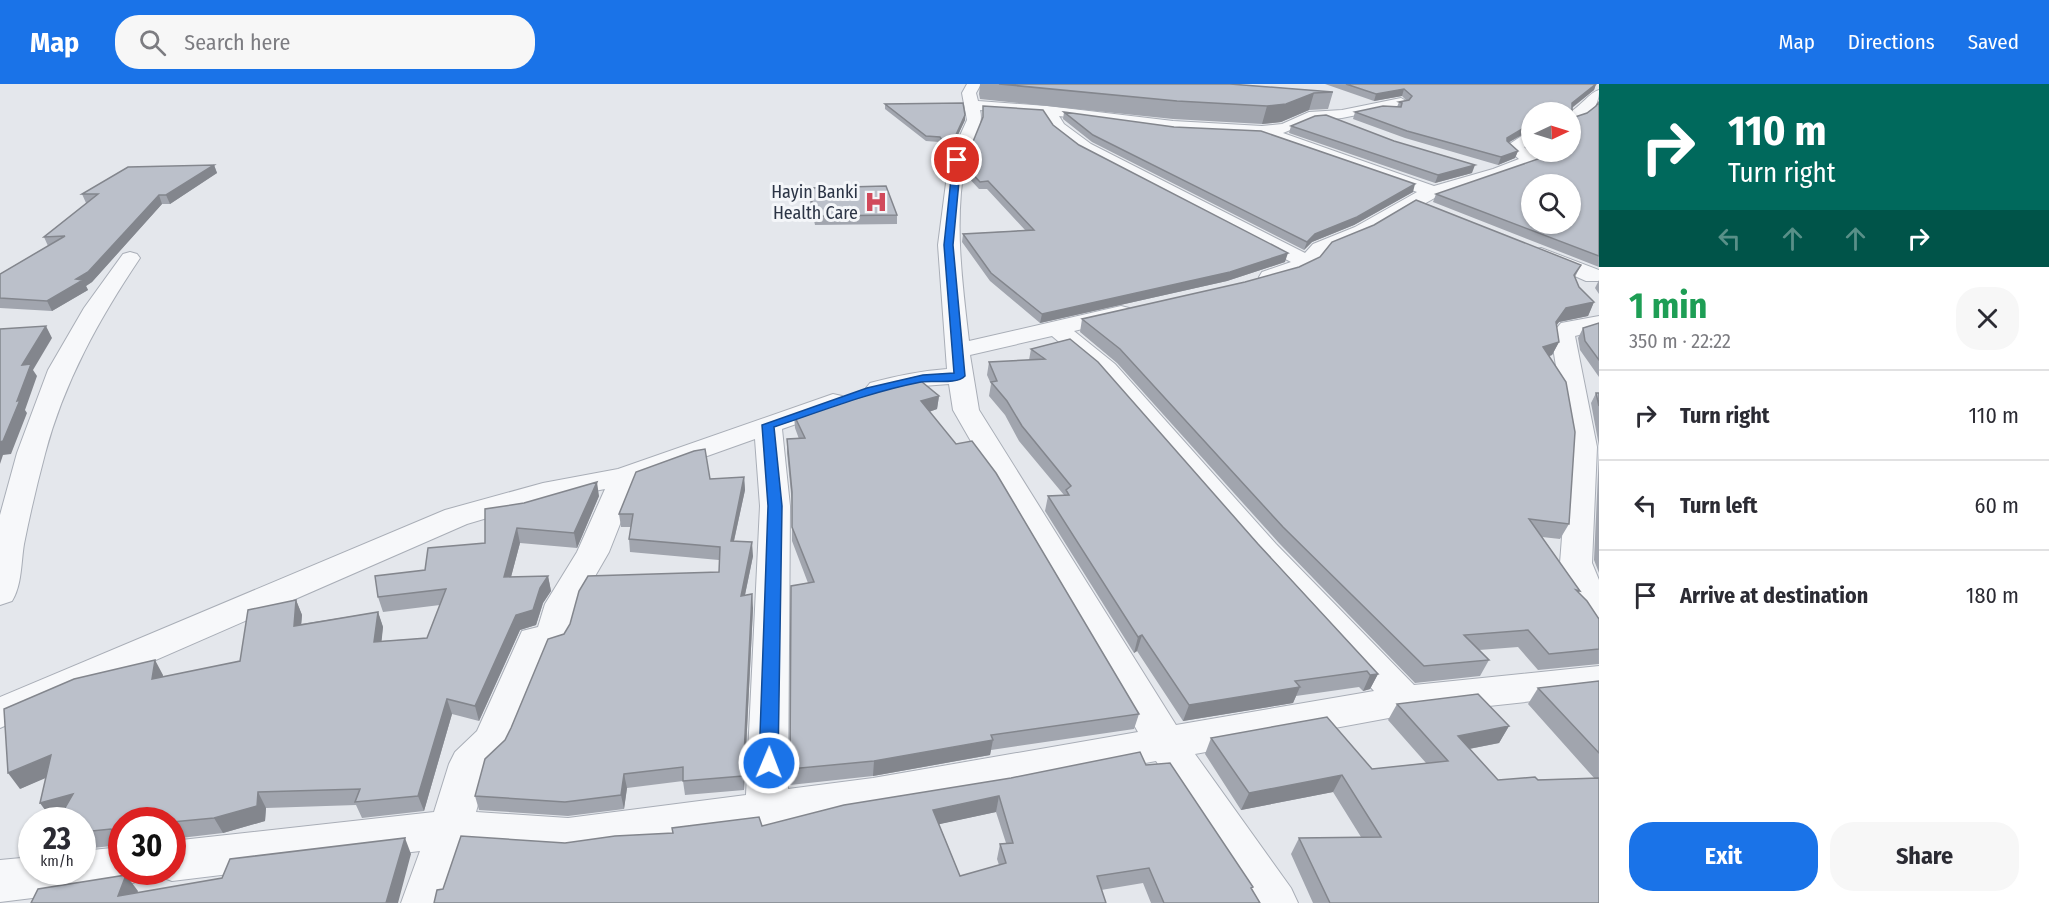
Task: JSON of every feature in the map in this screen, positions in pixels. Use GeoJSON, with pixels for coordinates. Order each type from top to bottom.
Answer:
{"type":"FeatureCollection","features":[{"type":"Feature","properties":{"kind":"street"},"geometry":{"type":"LineString","coordinates":[[1581,110],[1594,99],[1597,84]]}},
{"type":"Feature","properties":{"kind":"street"},"geometry":{"type":"LineString","coordinates":[[1275,903],[1166,744],[985,447],[966,410],[959,364],[948,245],[957,160],[975,120],[973,95],[1047,110],[1173,126],[1262,131],[1285,129],[1309,117],[1401,102]]}},
{"type":"Feature","properties":{"kind":"street"},"geometry":{"type":"LineString","coordinates":[[1047,110],[1058,127],[1085,147],[1308,263]]}},
{"type":"Feature","properties":{"kind":"street"},"geometry":{"type":"LineString","coordinates":[[1326,116],[1357,128]]}},
{"type":"Feature","properties":{"kind":"street"},"geometry":{"type":"LineString","coordinates":[[1262,131],[1433,201]]}},
{"type":"Feature","properties":{"kind":"street"},"geometry":{"type":"LineString","coordinates":[[1521,142],[1513,147],[1521,153]]}},
{"type":"Feature","properties":{"kind":"street"},"geometry":{"type":"LineString","coordinates":[[1254,282],[1308,263],[1320,248],[1362,231],[1410,202],[1433,201],[1526,162]]}},
{"type":"Feature","properties":{"kind":"street"},"geometry":{"type":"LineString","coordinates":[[1465,163],[1499,173]]}},
{"type":"Feature","properties":{"kind":"street"},"geometry":{"type":"LineString","coordinates":[[1518,245],[1595,305],[1563,335],[1583,447],[1576,563],[1584,584],[1599,606]]}},
{"type":"Feature","properties":{"kind":"street"},"geometry":{"type":"LineString","coordinates":[[0,593],[9,511],[61,370],[95,308],[130,258]]}},
{"type":"Feature","properties":{"kind":"street"},"geometry":{"type":"LineString","coordinates":[[0,713],[456,517],[543,492],[625,476],[871,390],[923,378],[1056,328],[1140,309]]}},
{"type":"Feature","properties":{"kind":"street"},"geometry":{"type":"LineString","coordinates":[[1056,328],[1106,369],[1265,551],[1405,700]]}},
{"type":"Feature","properties":{"kind":"street"},"geometry":{"type":"LineString","coordinates":[[767,810],[775,506],[768,425]]}},
{"type":"Feature","properties":{"kind":"street"},"geometry":{"type":"LineString","coordinates":[[424,903],[450,829],[469,764],[493,741],[535,640],[553,637],[562,604],[593,552],[625,476]]}},
{"type":"Feature","properties":{"kind":"street"},"geometry":{"type":"LineString","coordinates":[[186,859],[450,829],[568,837],[873,796],[1405,700],[1599,680]]}},
{"type":"Feature","properties":{"kind":"street"},"geometry":{"type":"LineString","coordinates":[[0,881],[18,879]]}},
{"type":"Feature","properties":{"kind":"building"},"geometry":{"type":"Polygon","coordinates":[[[999,84],[1230,84],[1333,92],[1314,93],[1286,104],[1267,106],[1177,101],[999,84]]]}},
{"type":"Feature","properties":{"kind":"building"},"geometry":{"type":"Polygon","coordinates":[[[1346,84],[1596,84],[1573,102],[1521,102],[1521,130],[1507,138],[1507,141],[1518,151],[1501,157],[1407,131],[1355,112],[1383,106],[1401,107],[1402,103],[1399,102],[1409,100],[1412,96],[1404,89],[1376,94],[1346,84]]]}},
{"type":"Feature","properties":{"kind":"building"},"geometry":{"type":"Polygon","coordinates":[[[1599,102],[1599,256],[1541,234],[1581,234],[1581,174],[1521,174],[1521,226],[1436,194],[1529,162],[1581,162],[1581,115],[1587,113],[1599,102]]]}},
{"type":"Feature","properties":{"kind":"building"},"geometry":{"type":"Polygon","coordinates":[[[963,103],[965,115],[949,150],[940,137],[926,136],[885,104],[963,103]]]}},
{"type":"Feature","properties":{"kind":"building"},"geometry":{"type":"Polygon","coordinates":[[[983,106],[1043,110],[1053,125],[1079,145],[1288,253],[1230,272],[1042,314],[991,273],[963,234],[1034,230],[988,181],[980,182],[966,167],[970,149],[983,117],[983,106]]]}},
{"type":"Feature","properties":{"kind":"building"},"geometry":{"type":"Polygon","coordinates":[[[1064,112],[1174,127],[1261,131],[1415,184],[1357,217],[1315,234],[1307,242],[1093,135],[1064,112]]]}},
{"type":"Feature","properties":{"kind":"building"},"geometry":{"type":"Polygon","coordinates":[[[1326,115],[1394,141],[1475,165],[1438,175],[1291,126],[1315,116],[1326,115]]]}},
{"type":"Feature","properties":{"kind":"building"},"geometry":{"type":"Polygon","coordinates":[[[214,165],[166,195],[159,195],[88,272],[76,279],[83,280],[47,301],[0,298],[0,274],[65,236],[44,237],[98,194],[82,194],[128,167],[214,165]]]}},
{"type":"Feature","properties":{"kind":"building"},"geometry":{"type":"Polygon","coordinates":[[[886,186],[897,215],[815,216],[809,188],[886,186]]]}},
{"type":"Feature","properties":{"kind":"building"},"geometry":{"type":"Polygon","coordinates":[[[1416,200],[1581,265],[1574,275],[1579,287],[1594,302],[1566,308],[1556,322],[1559,342],[1543,347],[1566,382],[1575,432],[1569,524],[1529,519],[1580,591],[1576,590],[1599,619],[1599,649],[1549,654],[1528,630],[1464,635],[1489,660],[1424,666],[1283,527],[1120,349],[1082,319],[1245,282],[1299,267],[1320,257],[1332,242],[1374,225],[1416,200]]]}},
{"type":"Feature","properties":{"kind":"building"},"geometry":{"type":"Polygon","coordinates":[[[1599,323],[1599,360],[1585,341],[1583,328],[1599,323]]]}},
{"type":"Feature","properties":{"kind":"building"},"geometry":{"type":"Polygon","coordinates":[[[46,326],[22,365],[31,364],[17,401],[20,400],[3,441],[0,442],[0,329],[46,326]]]}},
{"type":"Feature","properties":{"kind":"building"},"geometry":{"type":"Polygon","coordinates":[[[1070,339],[1098,362],[1258,544],[1378,674],[1370,675],[1367,671],[1295,681],[1300,687],[1189,705],[1142,635],[1138,637],[1048,496],[1069,495],[1066,490],[1071,486],[1022,426],[1007,401],[991,382],[997,381],[989,362],[1045,359],[1031,349],[1070,339]]]}},
{"type":"Feature","properties":{"kind":"building"},"geometry":{"type":"Polygon","coordinates":[[[916,377],[939,396],[921,401],[956,444],[972,441],[996,473],[1139,714],[991,735],[993,740],[874,761],[790,769],[791,586],[814,582],[792,527],[792,492],[787,439],[805,438],[794,415],[865,390],[916,377]]]}},
{"type":"Feature","properties":{"kind":"building"},"geometry":{"type":"Polygon","coordinates":[[[705,449],[710,479],[744,477],[731,541],[752,542],[741,596],[752,594],[743,776],[683,781],[683,767],[624,774],[621,795],[565,802],[475,796],[485,759],[505,740],[548,639],[564,634],[570,624],[579,591],[588,576],[719,572],[720,547],[629,539],[633,514],[619,514],[636,472],[705,449]]]}},
{"type":"Feature","properties":{"kind":"building"},"geometry":{"type":"Polygon","coordinates":[[[597,482],[574,533],[517,528],[504,577],[548,576],[540,588],[533,610],[516,615],[475,706],[447,699],[418,796],[355,802],[360,789],[258,792],[257,806],[214,818],[186,821],[186,807],[108,807],[108,829],[96,831],[96,807],[66,807],[73,794],[40,803],[51,755],[8,773],[4,709],[74,679],[155,660],[152,679],[240,661],[248,610],[296,600],[294,626],[378,612],[374,642],[427,638],[446,589],[378,597],[375,576],[425,570],[428,548],[485,543],[485,509],[524,503],[597,482]]]}},
{"type":"Feature","properties":{"kind":"building"},"geometry":{"type":"Polygon","coordinates":[[[1599,681],[1599,753],[1538,688],[1599,681]]]}},
{"type":"Feature","properties":{"kind":"building"},"geometry":{"type":"Polygon","coordinates":[[[1478,694],[1509,726],[1458,736],[1498,780],[1535,777],[1538,780],[1599,778],[1599,903],[1330,903],[1299,838],[1381,837],[1342,775],[1249,793],[1211,738],[1327,717],[1372,769],[1448,761],[1397,704],[1478,694]]]}},
{"type":"Feature","properties":{"kind":"building"},"geometry":{"type":"Polygon","coordinates":[[[1140,752],[1146,765],[1170,763],[1253,887],[1251,888],[1260,903],[1164,903],[1149,868],[1097,876],[1106,903],[434,903],[437,890],[443,889],[461,836],[565,843],[615,836],[673,833],[672,828],[759,817],[762,826],[844,805],[1011,778],[1140,752]],[[999,796],[933,810],[960,876],[1006,863],[1000,844],[1013,843],[999,796]]]}},
{"type":"Feature","properties":{"kind":"building"},"geometry":{"type":"Polygon","coordinates":[[[405,838],[386,903],[31,903],[38,889],[63,885],[96,885],[96,880],[108,878],[108,885],[122,885],[118,896],[222,878],[230,859],[405,838]]]}},
{"type":"Feature","properties":{"kind":"place","name":"Hayin Banki Health Care"},"geometry":{"type":"Point","coordinates":[876,202]}},
{"type":"Feature","properties":{"kind":"route"},"geometry":{"type":"LineString","coordinates":[[769,763],[775,506],[768,425],[871,390],[923,378],[960,376],[948,245],[957,160]]}}]}
